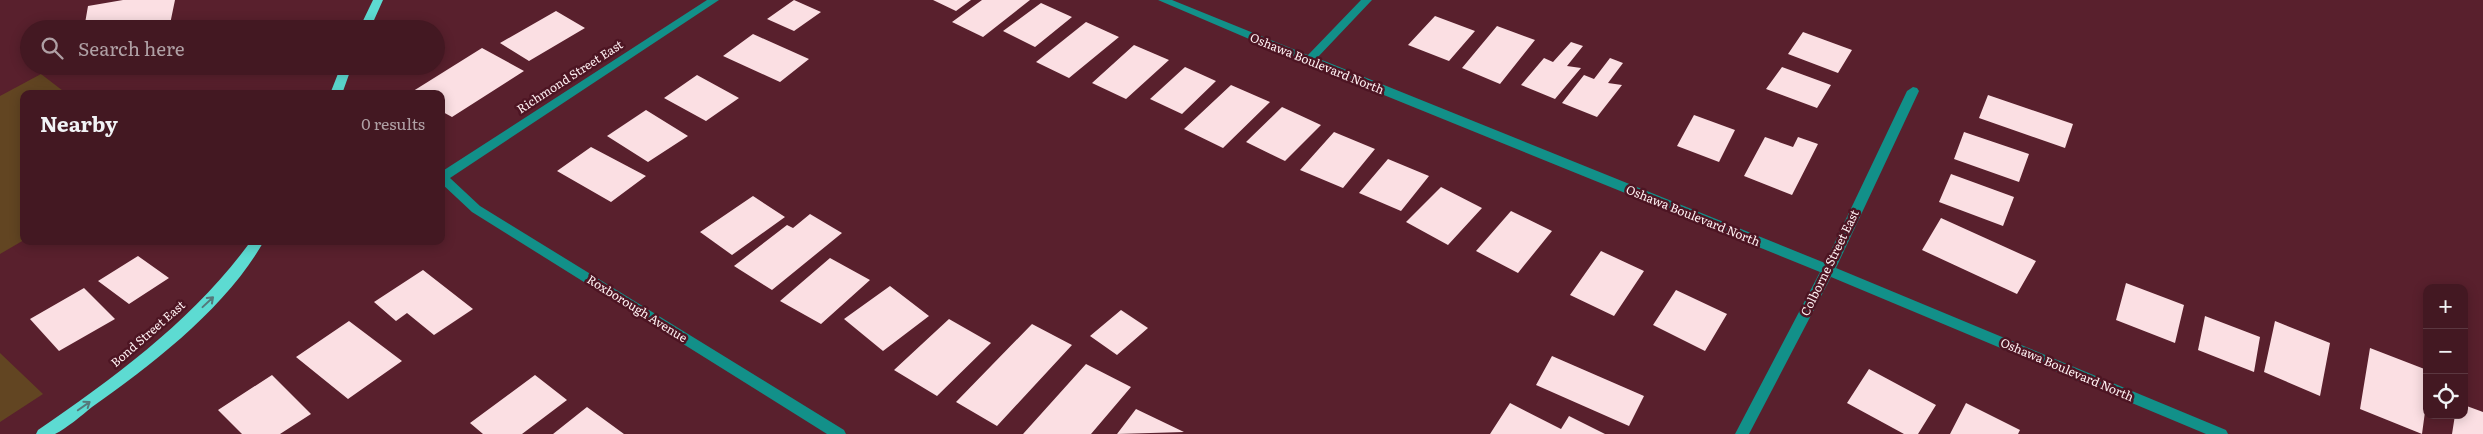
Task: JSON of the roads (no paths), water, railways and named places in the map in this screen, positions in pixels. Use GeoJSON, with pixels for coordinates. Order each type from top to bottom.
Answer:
{"type":"FeatureCollection","features":[{"type":"Feature","properties":{"kind":"main road"},"geometry":{"type":"LineString","coordinates":[[368,20],[378,0]]}},
{"type":"Feature","properties":{"kind":"main road"},"geometry":{"type":"LineString","coordinates":[[338,90],[343,75]]}},
{"type":"Feature","properties":{"kind":"main road","name":"Bond Street East"},"geometry":{"type":"LineString","coordinates":[[44,434],[89,403],[162,345],[222,288],[255,245]]}},
{"type":"Feature","properties":{"kind":"street","name":"Richmond Street East"},"geometry":{"type":"LineString","coordinates":[[445,175],[714,0]]}},
{"type":"Feature","properties":{"kind":"street","name":"Oshawa Boulevard North"},"geometry":{"type":"LineString","coordinates":[[1163,0],[1828,270],[2222,434]]}},
{"type":"Feature","properties":{"kind":"street"},"geometry":{"type":"LineString","coordinates":[[1308,60],[1367,0]]}},
{"type":"Feature","properties":{"kind":"street","name":"Colborne Street East"},"geometry":{"type":"LineString","coordinates":[[1742,434],[1828,270],[1913,91]]}},
{"type":"Feature","properties":{"kind":"street","name":"Roxborough Avenue"},"geometry":{"type":"LineString","coordinates":[[445,180],[476,209],[839,434]]}}]}
